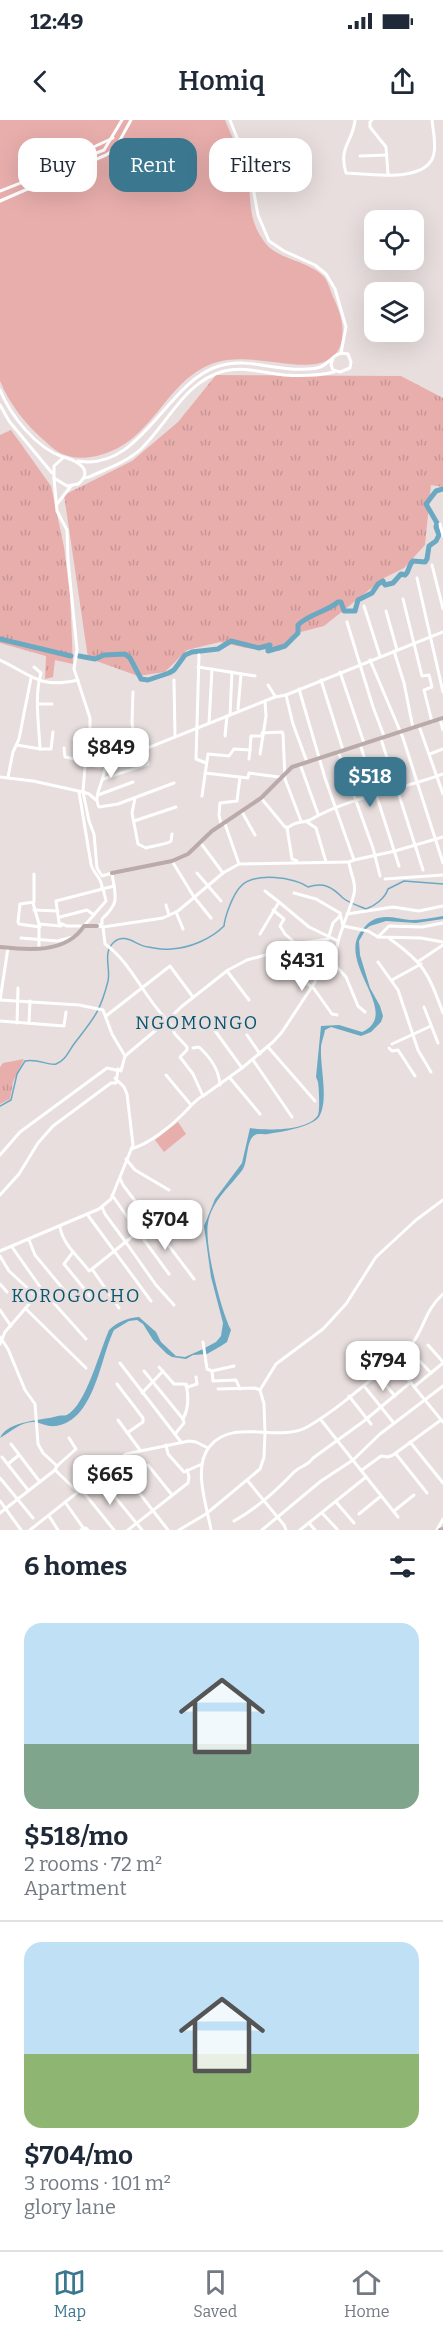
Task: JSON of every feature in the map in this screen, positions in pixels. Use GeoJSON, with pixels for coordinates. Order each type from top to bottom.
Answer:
{"type":"FeatureCollection","features":[{"type":"Feature","properties":{"kind":"street"},"geometry":{"type":"LineString","coordinates":[[113,138],[122,120]]}},
{"type":"Feature","properties":{"kind":"street"},"geometry":{"type":"LineString","coordinates":[[120,138],[131,120]]}},
{"type":"Feature","properties":{"kind":"street"},"geometry":{"type":"LineString","coordinates":[[0,390],[25,429],[40,443],[64,457],[85,462],[106,458],[129,447],[188,383],[218,366],[248,362],[286,369],[306,369],[321,367],[341,353],[346,327],[335,289],[326,274],[315,265],[284,251],[269,241],[258,215],[250,171],[230,120]]}},
{"type":"Feature","properties":{"kind":"street"},"geometry":{"type":"LineString","coordinates":[[355,120],[344,149],[346,173],[388,174],[412,174],[428,165],[433,158],[435,148],[432,120]]}},
{"type":"Feature","properties":{"kind":"street"},"geometry":{"type":"LineString","coordinates":[[372,120],[370,127],[386,147],[388,174]]}},
{"type":"Feature","properties":{"kind":"street"},"geometry":{"type":"LineString","coordinates":[[97,153],[104,150],[109,143]]}},
{"type":"Feature","properties":{"kind":"street"},"geometry":{"type":"LineString","coordinates":[[0,201],[109,153]]}},
{"type":"Feature","properties":{"kind":"street"},"geometry":{"type":"LineString","coordinates":[[360,156],[387,155]]}},
{"type":"Feature","properties":{"kind":"street"},"geometry":{"type":"LineString","coordinates":[[0,191],[18,184]]}},
{"type":"Feature","properties":{"kind":"street"},"geometry":{"type":"LineString","coordinates":[[54,478],[62,484],[71,486],[120,463],[138,451],[188,394],[209,377],[238,369],[291,375],[348,371],[349,356],[341,353]]}},
{"type":"Feature","properties":{"kind":"street"},"geometry":{"type":"LineString","coordinates":[[333,358],[331,364],[336,372]]}},
{"type":"Feature","properties":{"kind":"street"},"geometry":{"type":"LineString","coordinates":[[0,405],[9,422],[52,473],[58,513],[67,530],[77,650],[74,669],[88,709],[90,731],[81,792],[90,864],[101,879],[106,901],[74,937],[60,945],[39,949],[0,947]]}},
{"type":"Feature","properties":{"kind":"street"},"geometry":{"type":"LineString","coordinates":[[52,473],[54,466],[64,457]]}},
{"type":"Feature","properties":{"kind":"street"},"geometry":{"type":"LineString","coordinates":[[78,461],[84,469],[84,478]]}},
{"type":"Feature","properties":{"kind":"street"},"geometry":{"type":"LineString","coordinates":[[56,505],[71,486]]}},
{"type":"Feature","properties":{"kind":"street"},"geometry":{"type":"LineString","coordinates":[[440,524],[443,536]]}},
{"type":"Feature","properties":{"kind":"street"},"geometry":{"type":"LineString","coordinates":[[432,565],[443,609]]}},
{"type":"Feature","properties":{"kind":"street"},"geometry":{"type":"LineString","coordinates":[[417,578],[443,692]]}},
{"type":"Feature","properties":{"kind":"street"},"geometry":{"type":"LineString","coordinates":[[403,599],[422,676],[429,675],[432,687],[424,690],[432,722]]}},
{"type":"Feature","properties":{"kind":"street"},"geometry":{"type":"LineString","coordinates":[[364,606],[380,656]]}},
{"type":"Feature","properties":{"kind":"street"},"geometry":{"type":"LineString","coordinates":[[386,611],[413,728]]}},
{"type":"Feature","properties":{"kind":"street"},"geometry":{"type":"LineString","coordinates":[[347,622],[396,789],[423,870]]}},
{"type":"Feature","properties":{"kind":"street"},"geometry":{"type":"LineString","coordinates":[[64,748],[65,757],[100,767],[443,632]]}},
{"type":"Feature","properties":{"kind":"street"},"geometry":{"type":"LineString","coordinates":[[199,655],[196,694],[198,727],[196,759],[206,763]]}},
{"type":"Feature","properties":{"kind":"street"},"geometry":{"type":"LineString","coordinates":[[0,660],[38,681],[50,684],[78,680]]}},
{"type":"Feature","properties":{"kind":"street"},"geometry":{"type":"LineString","coordinates":[[370,660],[400,731],[443,863]]}},
{"type":"Feature","properties":{"kind":"street"},"geometry":{"type":"LineString","coordinates":[[198,666],[255,676]]}},
{"type":"Feature","properties":{"kind":"street"},"geometry":{"type":"LineString","coordinates":[[34,667],[41,673],[38,681],[40,749]]}},
{"type":"Feature","properties":{"kind":"street"},"geometry":{"type":"LineString","coordinates":[[209,723],[212,669]]}},
{"type":"Feature","properties":{"kind":"street"},"geometry":{"type":"LineString","coordinates":[[225,736],[232,672]]}},
{"type":"Feature","properties":{"kind":"street"},"geometry":{"type":"LineString","coordinates":[[340,672],[399,866]]}},
{"type":"Feature","properties":{"kind":"street"},"geometry":{"type":"LineString","coordinates":[[238,709],[241,674]]}},
{"type":"Feature","properties":{"kind":"street"},"geometry":{"type":"LineString","coordinates":[[8,777],[31,678]]}},
{"type":"Feature","properties":{"kind":"street"},"geometry":{"type":"LineString","coordinates":[[174,680],[175,736]]}},
{"type":"Feature","properties":{"kind":"street"},"geometry":{"type":"LineString","coordinates":[[321,680],[355,801],[375,855],[380,876]]}},
{"type":"Feature","properties":{"kind":"street"},"geometry":{"type":"LineString","coordinates":[[268,685],[275,697]]}},
{"type":"Feature","properties":{"kind":"street"},"geometry":{"type":"LineString","coordinates":[[299,689],[354,860]]}},
{"type":"Feature","properties":{"kind":"street"},"geometry":{"type":"LineString","coordinates":[[133,692],[137,752]]}},
{"type":"Feature","properties":{"kind":"street"},"geometry":{"type":"LineString","coordinates":[[286,694],[293,724],[308,762]]}},
{"type":"Feature","properties":{"kind":"street"},"geometry":{"type":"LineString","coordinates":[[260,754],[266,716],[265,701]]}},
{"type":"Feature","properties":{"kind":"street"},"geometry":{"type":"LineString","coordinates":[[38,704],[52,704]]}},
{"type":"Feature","properties":{"kind":"street"},"geometry":{"type":"LineString","coordinates":[[81,792],[94,834],[98,871],[105,877],[112,873],[172,861],[188,854],[212,831],[261,798],[284,773],[300,764],[441,719],[443,730]]}},
{"type":"Feature","properties":{"kind":"street"},"geometry":{"type":"LineString","coordinates":[[419,726],[443,794]]}},
{"type":"Feature","properties":{"kind":"street"},"geometry":{"type":"LineString","coordinates":[[90,731],[134,733]]}},
{"type":"Feature","properties":{"kind":"street"},"geometry":{"type":"LineString","coordinates":[[16,745],[51,749],[53,732]]}},
{"type":"Feature","properties":{"kind":"street"},"geometry":{"type":"LineString","coordinates":[[249,759],[251,736],[283,734],[284,773],[301,821]]}},
{"type":"Feature","properties":{"kind":"street"},"geometry":{"type":"LineString","coordinates":[[102,780],[148,764],[146,748]]}},
{"type":"Feature","properties":{"kind":"street"},"geometry":{"type":"LineString","coordinates":[[202,796],[209,753],[230,756],[234,749],[250,750]]}},
{"type":"Feature","properties":{"kind":"street"},"geometry":{"type":"LineString","coordinates":[[430,754],[443,749]]}},
{"type":"Feature","properties":{"kind":"street"},"geometry":{"type":"LineString","coordinates":[[300,764],[318,814]]}},
{"type":"Feature","properties":{"kind":"street"},"geometry":{"type":"LineString","coordinates":[[96,801],[105,765]]}},
{"type":"Feature","properties":{"kind":"street"},"geometry":{"type":"LineString","coordinates":[[205,773],[248,778],[249,773],[279,777]]}},
{"type":"Feature","properties":{"kind":"street"},"geometry":{"type":"LineString","coordinates":[[307,822],[318,814],[443,774]]}},
{"type":"Feature","properties":{"kind":"street"},"geometry":{"type":"LineString","coordinates":[[0,777],[89,794],[99,807],[118,804],[174,783]]}},
{"type":"Feature","properties":{"kind":"street"},"geometry":{"type":"LineString","coordinates":[[239,864],[219,815],[220,803],[237,801],[240,777]]}},
{"type":"Feature","properties":{"kind":"street"},"geometry":{"type":"LineString","coordinates":[[97,795],[133,782]]}},
{"type":"Feature","properties":{"kind":"street"},"geometry":{"type":"LineString","coordinates":[[135,798],[132,813],[137,834],[136,841],[142,847],[169,843],[172,834]]}},
{"type":"Feature","properties":{"kind":"street"},"geometry":{"type":"LineString","coordinates":[[261,798],[285,827],[301,821],[316,828],[326,861],[333,863]]}},
{"type":"Feature","properties":{"kind":"street"},"geometry":{"type":"LineString","coordinates":[[134,821],[176,807]]}},
{"type":"Feature","properties":{"kind":"street"},"geometry":{"type":"LineString","coordinates":[[242,812],[255,835]]}},
{"type":"Feature","properties":{"kind":"street"},"geometry":{"type":"LineString","coordinates":[[288,827],[292,859],[299,862]]}},
{"type":"Feature","properties":{"kind":"street"},"geometry":{"type":"LineString","coordinates":[[33,903],[20,904],[19,924],[103,927],[156,920],[176,912],[223,873],[239,864],[349,862],[443,837]]}},
{"type":"Feature","properties":{"kind":"street"},"geometry":{"type":"LineString","coordinates":[[200,842],[223,873]]}},
{"type":"Feature","properties":{"kind":"street"},"geometry":{"type":"LineString","coordinates":[[172,861],[194,897],[211,918]]}},
{"type":"Feature","properties":{"kind":"street"},"geometry":{"type":"LineString","coordinates":[[349,862],[355,893],[338,941],[336,966],[346,977],[358,1006],[365,1012]]}},
{"type":"Feature","properties":{"kind":"street"},"geometry":{"type":"LineString","coordinates":[[97,926],[102,924],[102,919],[115,904],[112,873]]}},
{"type":"Feature","properties":{"kind":"street"},"geometry":{"type":"LineString","coordinates":[[197,873],[221,901]]}},
{"type":"Feature","properties":{"kind":"street"},"geometry":{"type":"LineString","coordinates":[[34,874],[33,903],[39,925],[39,949]]}},
{"type":"Feature","properties":{"kind":"street"},"geometry":{"type":"LineString","coordinates":[[385,879],[443,875]]}},
{"type":"Feature","properties":{"kind":"street"},"geometry":{"type":"LineString","coordinates":[[67,926],[59,923],[56,901],[114,886]]}},
{"type":"Feature","properties":{"kind":"street"},"geometry":{"type":"LineString","coordinates":[[265,891],[309,927],[338,941]]}},
{"type":"Feature","properties":{"kind":"street"},"geometry":{"type":"LineString","coordinates":[[294,893],[316,900],[340,913],[343,926]]}},
{"type":"Feature","properties":{"kind":"street"},"geometry":{"type":"LineString","coordinates":[[260,934],[279,902]]}},
{"type":"Feature","properties":{"kind":"street"},"geometry":{"type":"LineString","coordinates":[[166,905],[169,915]]}},
{"type":"Feature","properties":{"kind":"street"},"geometry":{"type":"LineString","coordinates":[[347,912],[375,911],[384,907],[419,911],[443,906]]}},
{"type":"Feature","properties":{"kind":"street"},"geometry":{"type":"LineString","coordinates":[[34,910],[58,911]]}},
{"type":"Feature","properties":{"kind":"street"},"geometry":{"type":"LineString","coordinates":[[58,917],[87,910],[94,915]]}},
{"type":"Feature","properties":{"kind":"street"},"geometry":{"type":"LineString","coordinates":[[273,910],[284,919],[280,926],[285,934],[294,942],[300,943]]}},
{"type":"Feature","properties":{"kind":"street"},"geometry":{"type":"LineString","coordinates":[[176,912],[183,929]]}},
{"type":"Feature","properties":{"kind":"street"},"geometry":{"type":"LineString","coordinates":[[329,937],[332,926],[340,913]]}},
{"type":"Feature","properties":{"kind":"street"},"geometry":{"type":"LineString","coordinates":[[378,937],[389,926],[422,927],[443,922]]}},
{"type":"Feature","properties":{"kind":"street"},"geometry":{"type":"LineString","coordinates":[[343,926],[359,928],[378,937],[421,938],[443,944]]}},
{"type":"Feature","properties":{"kind":"street"},"geometry":{"type":"LineString","coordinates":[[103,927],[105,944],[112,949],[187,1047],[180,1057],[203,1096]]}},
{"type":"Feature","properties":{"kind":"street"},"geometry":{"type":"LineString","coordinates":[[21,938],[57,940],[74,937]]}},
{"type":"Feature","properties":{"kind":"street"},"geometry":{"type":"LineString","coordinates":[[190,999],[227,971],[247,960],[300,943],[329,937]]}},
{"type":"Feature","properties":{"kind":"street"},"geometry":{"type":"LineString","coordinates":[[388,938],[420,963],[436,993],[443,1013]]}},
{"type":"Feature","properties":{"kind":"street"},"geometry":{"type":"LineString","coordinates":[[392,980],[420,963],[443,944]]}},
{"type":"Feature","properties":{"kind":"street"},"geometry":{"type":"LineString","coordinates":[[0,1005],[8,948]]}},
{"type":"Feature","properties":{"kind":"street"},"geometry":{"type":"LineString","coordinates":[[271,953],[313,988],[312,986],[332,1014],[337,1015]]}},
{"type":"Feature","properties":{"kind":"street"},"geometry":{"type":"LineString","coordinates":[[378,962],[392,980],[401,997],[421,1057],[431,1072]]}},
{"type":"Feature","properties":{"kind":"street"},"geometry":{"type":"LineString","coordinates":[[0,1155],[20,1132],[107,1068],[121,1071],[125,1056],[193,997],[170,966],[106,1016]]}},
{"type":"Feature","properties":{"kind":"street"},"geometry":{"type":"LineString","coordinates":[[203,1096],[230,1078],[268,1047],[282,1032],[312,986],[321,967],[336,966]]}},
{"type":"Feature","properties":{"kind":"street"},"geometry":{"type":"LineString","coordinates":[[227,971],[249,1000]]}},
{"type":"Feature","properties":{"kind":"street"},"geometry":{"type":"LineString","coordinates":[[16,1023],[18,988]]}},
{"type":"Feature","properties":{"kind":"street"},"geometry":{"type":"LineString","coordinates":[[0,1000],[79,1005],[104,1012],[112,1035],[125,1056]]}},
{"type":"Feature","properties":{"kind":"street"},"geometry":{"type":"LineString","coordinates":[[29,1023],[30,1001]]}},
{"type":"Feature","properties":{"kind":"street"},"geometry":{"type":"LineString","coordinates":[[424,1007],[438,1043]]}},
{"type":"Feature","properties":{"kind":"street"},"geometry":{"type":"LineString","coordinates":[[0,1021],[65,1026],[66,1012]]}},
{"type":"Feature","properties":{"kind":"street"},"geometry":{"type":"LineString","coordinates":[[392,1044],[431,1026]]}},
{"type":"Feature","properties":{"kind":"street"},"geometry":{"type":"LineString","coordinates":[[213,1028],[243,1068]]}},
{"type":"Feature","properties":{"kind":"street"},"geometry":{"type":"LineString","coordinates":[[247,1035],[260,1054]]}},
{"type":"Feature","properties":{"kind":"street"},"geometry":{"type":"LineString","coordinates":[[193,1048],[199,1047],[211,1061],[219,1073],[220,1085]]}},
{"type":"Feature","properties":{"kind":"street"},"geometry":{"type":"LineString","coordinates":[[268,1047],[315,1101]]}},
{"type":"Feature","properties":{"kind":"street"},"geometry":{"type":"LineString","coordinates":[[389,1048],[398,1050],[415,1076]]}},
{"type":"Feature","properties":{"kind":"street"},"geometry":{"type":"LineString","coordinates":[[252,1060],[292,1117]]}},
{"type":"Feature","properties":{"kind":"street"},"geometry":{"type":"LineString","coordinates":[[0,1196],[19,1174],[38,1143],[53,1126],[111,1083],[116,1083],[118,1069]]}},
{"type":"Feature","properties":{"kind":"street"},"geometry":{"type":"LineString","coordinates":[[166,1075],[191,1105]]}},
{"type":"Feature","properties":{"kind":"street"},"geometry":{"type":"LineString","coordinates":[[36,1296],[13,1276],[0,1254],[102,1207],[112,1195],[132,1149],[133,1141],[127,1094],[115,1078]]}},
{"type":"Feature","properties":{"kind":"street"},"geometry":{"type":"LineString","coordinates":[[230,1078],[260,1114]]}},
{"type":"Feature","properties":{"kind":"street"},"geometry":{"type":"LineString","coordinates":[[132,1149],[139,1147],[167,1128],[197,1098],[207,1094],[203,1096]]}},
{"type":"Feature","properties":{"kind":"street"},"geometry":{"type":"LineString","coordinates":[[126,1159],[135,1170],[168,1190]]}},
{"type":"Feature","properties":{"kind":"street"},"geometry":{"type":"LineString","coordinates":[[119,1177],[194,1279]]}},
{"type":"Feature","properties":{"kind":"street"},"geometry":{"type":"LineString","coordinates":[[112,1195],[138,1232],[145,1234],[156,1227]]}},
{"type":"Feature","properties":{"kind":"street"},"geometry":{"type":"LineString","coordinates":[[179,1530],[248,1480],[263,1463],[266,1433],[264,1404],[260,1390],[276,1364],[323,1329],[346,1304],[376,1257],[410,1224],[443,1200]]}},
{"type":"Feature","properties":{"kind":"street"},"geometry":{"type":"LineString","coordinates":[[102,1207],[156,1285],[174,1305]]}},
{"type":"Feature","properties":{"kind":"street"},"geometry":{"type":"LineString","coordinates":[[87,1214],[151,1301]]}},
{"type":"Feature","properties":{"kind":"street"},"geometry":{"type":"LineString","coordinates":[[60,1227],[61,1233],[73,1252],[89,1271],[138,1232]]}},
{"type":"Feature","properties":{"kind":"street"},"geometry":{"type":"LineString","coordinates":[[29,1240],[35,1255],[73,1301]]}},
{"type":"Feature","properties":{"kind":"street"},"geometry":{"type":"LineString","coordinates":[[144,1240],[169,1274]]}},
{"type":"Feature","properties":{"kind":"street"},"geometry":{"type":"LineString","coordinates":[[12,1247],[43,1291],[86,1339]]}},
{"type":"Feature","properties":{"kind":"street"},"geometry":{"type":"LineString","coordinates":[[73,1252],[64,1264],[68,1267],[67,1271],[90,1296]]}},
{"type":"Feature","properties":{"kind":"street"},"geometry":{"type":"LineString","coordinates":[[92,1269],[119,1308]]}},
{"type":"Feature","properties":{"kind":"street"},"geometry":{"type":"LineString","coordinates":[[0,1284],[7,1292]]}},
{"type":"Feature","properties":{"kind":"street"},"geometry":{"type":"LineString","coordinates":[[2,1342],[5,1332],[43,1291]]}},
{"type":"Feature","properties":{"kind":"street"},"geometry":{"type":"LineString","coordinates":[[211,1530],[201,1478],[202,1464],[208,1448],[221,1437],[242,1431],[295,1432],[321,1419],[413,1343],[428,1312],[443,1294]]}},
{"type":"Feature","properties":{"kind":"street"},"geometry":{"type":"LineString","coordinates":[[26,1309],[86,1368]]}},
{"type":"Feature","properties":{"kind":"street"},"geometry":{"type":"LineString","coordinates":[[0,1310],[12,1326]]}},
{"type":"Feature","properties":{"kind":"street"},"geometry":{"type":"LineString","coordinates":[[0,1337],[16,1366],[24,1388],[34,1402],[39,1447],[114,1530]]}},
{"type":"Feature","properties":{"kind":"street"},"geometry":{"type":"LineString","coordinates":[[202,1342],[207,1369],[212,1371],[234,1366]]}},
{"type":"Feature","properties":{"kind":"street"},"geometry":{"type":"LineString","coordinates":[[414,1386],[443,1362],[428,1345]]}},
{"type":"Feature","properties":{"kind":"street"},"geometry":{"type":"LineString","coordinates":[[413,1354],[431,1372]]}},
{"type":"Feature","properties":{"kind":"street"},"geometry":{"type":"LineString","coordinates":[[362,1470],[381,1456],[388,1457],[396,1454],[441,1419],[393,1361]]}},
{"type":"Feature","properties":{"kind":"street"},"geometry":{"type":"LineString","coordinates":[[120,1363],[181,1442]]}},
{"type":"Feature","properties":{"kind":"street"},"geometry":{"type":"LineString","coordinates":[[372,1365],[395,1396]]}},
{"type":"Feature","properties":{"kind":"street"},"geometry":{"type":"LineString","coordinates":[[159,1367],[174,1384],[184,1384],[188,1387]]}},
{"type":"Feature","properties":{"kind":"street"},"geometry":{"type":"LineString","coordinates":[[144,1371],[183,1419]]}},
{"type":"Feature","properties":{"kind":"street"},"geometry":{"type":"LineString","coordinates":[[142,1393],[163,1371]]}},
{"type":"Feature","properties":{"kind":"street"},"geometry":{"type":"LineString","coordinates":[[212,1371],[213,1381],[236,1380],[240,1389]]}},
{"type":"Feature","properties":{"kind":"street"},"geometry":{"type":"LineString","coordinates":[[175,1434],[184,1423],[183,1419],[188,1410],[186,1384],[188,1387],[197,1384],[196,1377]]}},
{"type":"Feature","properties":{"kind":"street"},"geometry":{"type":"LineString","coordinates":[[234,1521],[256,1508],[299,1469],[367,1419],[411,1382]]}},
{"type":"Feature","properties":{"kind":"street"},"geometry":{"type":"LineString","coordinates":[[117,1384],[143,1418],[143,1422],[127,1433]]}},
{"type":"Feature","properties":{"kind":"street"},"geometry":{"type":"LineString","coordinates":[[364,1385],[393,1422]]}},
{"type":"Feature","properties":{"kind":"street"},"geometry":{"type":"LineString","coordinates":[[262,1530],[321,1481],[353,1460],[380,1434],[443,1386]]}},
{"type":"Feature","properties":{"kind":"street"},"geometry":{"type":"LineString","coordinates":[[218,1389],[255,1388],[260,1390]]}},
{"type":"Feature","properties":{"kind":"street"},"geometry":{"type":"LineString","coordinates":[[349,1396],[371,1424]]}},
{"type":"Feature","properties":{"kind":"street"},"geometry":{"type":"LineString","coordinates":[[321,1419],[398,1517]]}},
{"type":"Feature","properties":{"kind":"street"},"geometry":{"type":"LineString","coordinates":[[118,1420],[140,1450]]}},
{"type":"Feature","properties":{"kind":"street"},"geometry":{"type":"LineString","coordinates":[[0,1513],[40,1482],[76,1449],[69,1438]]}},
{"type":"Feature","properties":{"kind":"street"},"geometry":{"type":"LineString","coordinates":[[30,1530],[126,1454],[181,1442],[196,1442],[208,1448]]}},
{"type":"Feature","properties":{"kind":"street"},"geometry":{"type":"LineString","coordinates":[[410,1442],[442,1481]]}},
{"type":"Feature","properties":{"kind":"street"},"geometry":{"type":"LineString","coordinates":[[11,1444],[40,1482]]}},
{"type":"Feature","properties":{"kind":"street"},"geometry":{"type":"LineString","coordinates":[[166,1445],[172,1459],[184,1472],[202,1464]]}},
{"type":"Feature","properties":{"kind":"street"},"geometry":{"type":"LineString","coordinates":[[396,1454],[427,1493]]}},
{"type":"Feature","properties":{"kind":"street"},"geometry":{"type":"LineString","coordinates":[[8,1464],[19,1455]]}},
{"type":"Feature","properties":{"kind":"street"},"geometry":{"type":"LineString","coordinates":[[2,1457],[28,1490]]}},
{"type":"Feature","properties":{"kind":"street"},"geometry":{"type":"LineString","coordinates":[[115,1462],[168,1530]]}},
{"type":"Feature","properties":{"kind":"street"},"geometry":{"type":"LineString","coordinates":[[148,1465],[172,1495]]}},
{"type":"Feature","properties":{"kind":"street"},"geometry":{"type":"LineString","coordinates":[[128,1530],[188,1483],[187,1470]]}},
{"type":"Feature","properties":{"kind":"street"},"geometry":{"type":"LineString","coordinates":[[98,1476],[142,1530]]}},
{"type":"Feature","properties":{"kind":"street"},"geometry":{"type":"LineString","coordinates":[[300,1530],[366,1477]]}},
{"type":"Feature","properties":{"kind":"street"},"geometry":{"type":"LineString","coordinates":[[0,1478],[33,1518]]}},
{"type":"Feature","properties":{"kind":"street"},"geometry":{"type":"LineString","coordinates":[[248,1480],[286,1530]]}},
{"type":"Feature","properties":{"kind":"street"},"geometry":{"type":"LineString","coordinates":[[394,1511],[414,1495]]}},
{"type":"Feature","properties":{"kind":"street"},"geometry":{"type":"LineString","coordinates":[[358,1514],[381,1496]]}},
{"type":"Feature","properties":{"kind":"street"},"geometry":{"type":"LineString","coordinates":[[0,1502],[21,1530]]}},
{"type":"Feature","properties":{"kind":"street"},"geometry":{"type":"LineString","coordinates":[[65,1502],[84,1530]]}},
{"type":"Feature","properties":{"kind":"street"},"geometry":{"type":"LineString","coordinates":[[336,1502],[354,1523]]}},
{"type":"Feature","properties":{"kind":"street"},"geometry":{"type":"LineString","coordinates":[[322,1513],[337,1529]]}},
{"type":"Feature","properties":{"kind":"street"},"geometry":{"type":"LineString","coordinates":[[49,1516],[58,1530]]}},
{"type":"Feature","properties":{"kind":"street"},"geometry":{"type":"LineString","coordinates":[[440,1530],[443,1519]]}},
{"type":"Feature","properties":{"kind":"street"},"geometry":{"type":"LineString","coordinates":[[309,1523],[315,1530]]}},
{"type":"Feature","properties":{"kind":"green space"},"geometry":{"type":"Polygon","coordinates":[[[0,120],[225,120],[233,138],[209,138],[209,192],[250,192],[255,226],[266,244],[279,254],[319,272],[325,278],[342,323],[342,339],[338,351],[331,358],[310,365],[246,359],[214,363],[196,372],[181,384],[144,428],[129,441],[112,451],[91,457],[66,456],[51,446],[19,414],[0,381],[0,120]]]}},
{"type":"Feature","properties":{"kind":"green space"},"geometry":{"type":"Polygon","coordinates":[[[216,375],[401,376],[443,398],[443,487],[431,485],[425,545],[404,568],[384,578],[324,626],[293,634],[280,651],[246,648],[220,642],[187,650],[165,672],[138,676],[88,658],[64,495],[132,461],[178,422],[216,375]]]}},
{"type":"Feature","properties":{"kind":"green space"},"geometry":{"type":"Polygon","coordinates":[[[11,430],[51,486],[64,547],[70,595],[73,664],[55,660],[53,677],[45,679],[46,656],[0,643],[0,435],[11,430]]]}},
{"type":"Feature","properties":{"kind":"green space"},"geometry":{"type":"Polygon","coordinates":[[[24,1059],[13,1082],[10,1099],[0,1104],[0,1067],[3,1063],[24,1059]]]}},
{"type":"Feature","properties":{"kind":"green space"},"geometry":{"type":"Polygon","coordinates":[[[178,1122],[186,1134],[164,1152],[155,1140],[178,1122]]]}},
{"type":"Feature","properties":{"kind":"water"},"geometry":{"type":"Polygon","coordinates":[[[443,916],[443,919],[416,923],[386,921],[366,929],[359,941],[360,955],[370,988],[380,1006],[383,1016],[381,1022],[371,1032],[361,1036],[331,1027],[325,1030],[321,1048],[323,1102],[319,1117],[310,1124],[268,1134],[255,1135],[250,1141],[243,1169],[213,1207],[208,1223],[208,1246],[218,1293],[231,1330],[227,1342],[207,1354],[193,1355],[186,1359],[172,1357],[153,1340],[143,1324],[137,1320],[129,1321],[114,1330],[94,1386],[80,1412],[69,1421],[56,1426],[34,1422],[25,1423],[0,1438],[4,1432],[17,1424],[67,1415],[74,1409],[92,1376],[109,1330],[122,1321],[139,1317],[156,1332],[161,1342],[176,1356],[185,1357],[216,1342],[221,1336],[223,1323],[211,1277],[204,1226],[215,1199],[242,1163],[250,1128],[287,1129],[313,1120],[318,1115],[319,1109],[316,1077],[321,1026],[339,1025],[362,1032],[373,1023],[376,1012],[373,999],[356,956],[356,942],[365,926],[382,917],[414,920],[443,916]]]}},
{"type":"Feature","properties":{"kind":"waterway"},"geometry":{"type":"LineString","coordinates":[[79,656],[95,659],[104,655],[125,654],[130,658],[141,679],[148,680],[174,670],[185,655],[218,649],[231,641],[259,648],[270,645],[268,651],[285,646],[298,633],[298,625],[307,618],[338,602],[341,602],[344,611],[355,611],[358,600],[372,593],[378,584],[383,581],[385,585],[393,583],[401,574],[407,573],[413,561],[425,562],[429,546],[436,541],[439,535],[437,523],[426,504],[436,491],[443,489]]}},
{"type":"Feature","properties":{"kind":"waterway"},"geometry":{"type":"LineString","coordinates":[[0,639],[71,656]]}},
{"type":"Feature","properties":{"kind":"waterway"},"geometry":{"type":"LineString","coordinates":[[0,1106],[11,1100],[17,1074],[25,1061],[34,1060],[56,1064],[66,1056],[91,1022],[102,1001],[108,981],[108,951],[118,939],[127,939],[144,946],[165,949],[185,947],[200,942],[224,926],[230,905],[238,890],[247,882],[255,879],[285,879],[308,887],[327,886],[348,901],[366,909],[385,896],[388,889],[404,881],[443,884]]}},
{"type":"Feature","properties":{"kind":"district","name":"NGOMONGO"},"geometry":{"type":"Point","coordinates":[197,1023]}},
{"type":"Feature","properties":{"kind":"district","name":"KOROGOCHO"},"geometry":{"type":"Point","coordinates":[76,1296]}}]}
